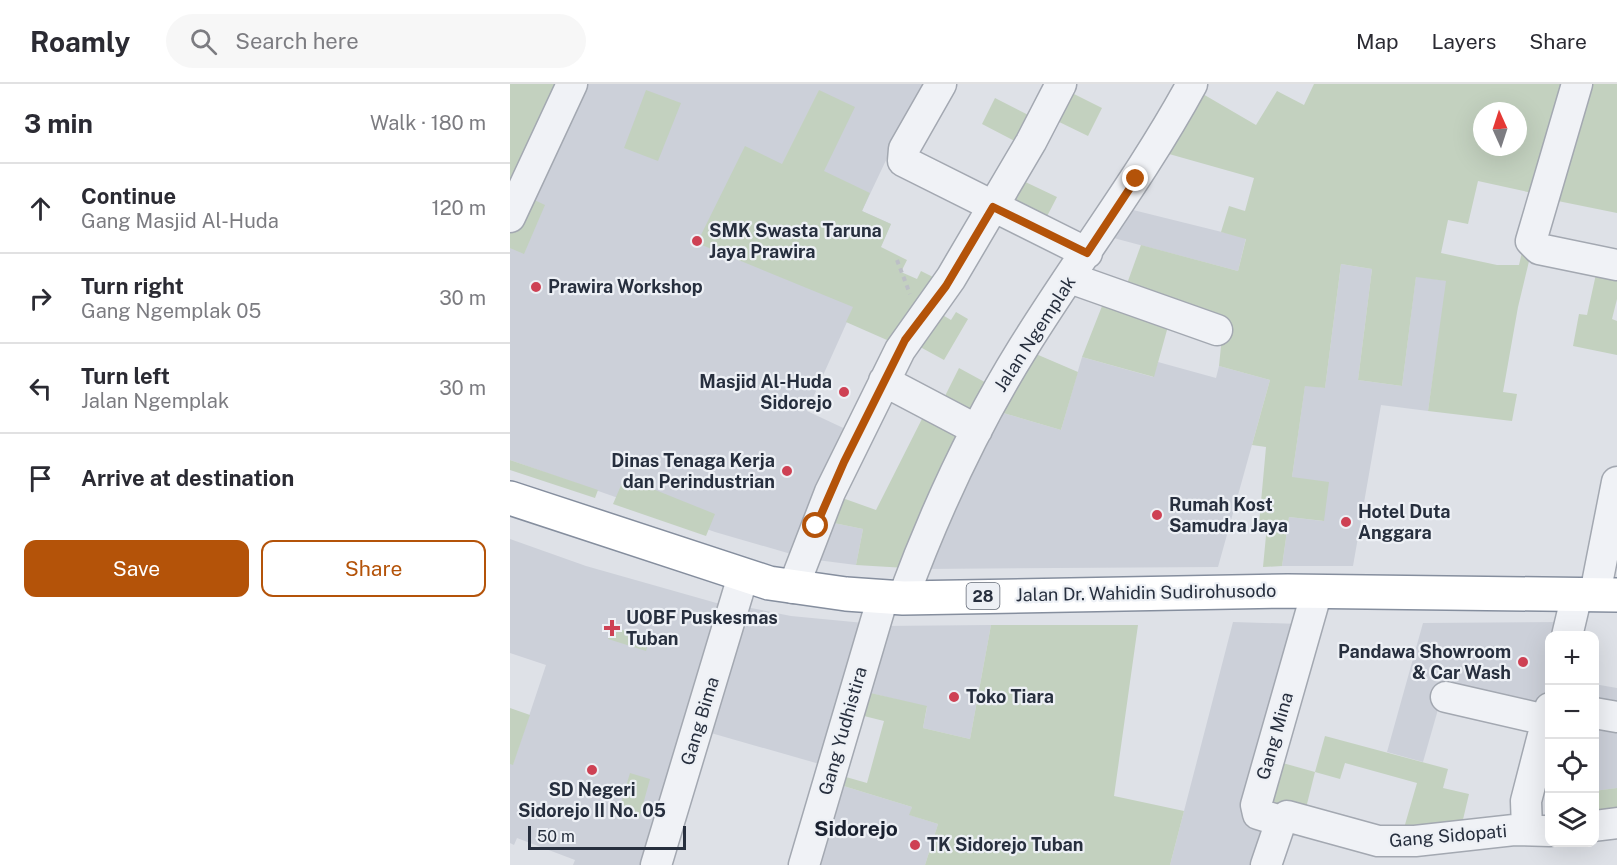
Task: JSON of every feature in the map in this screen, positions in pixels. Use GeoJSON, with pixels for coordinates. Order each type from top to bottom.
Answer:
{"type":"FeatureCollection","features":[{"type":"Feature","properties":{"kind":"highway","name":"Jalan Dr. Wahidin Sudirohusodo"},"geometry":{"type":"LineString","coordinates":[[511,501],[743,576],[793,588],[893,597],[1317,591],[1596,594]]}},
{"type":"Feature","properties":{"kind":"street"},"geometry":{"type":"LineString","coordinates":[[510,217],[572,84]]}},
{"type":"Feature","properties":{"kind":"street"},"geometry":{"type":"LineString","coordinates":[[941,84],[904,149],[902,160],[1087,253]]}},
{"type":"Feature","properties":{"kind":"street"},"geometry":{"type":"LineString","coordinates":[[793,588],[830,492],[905,340],[946,286],[1061,84]]}},
{"type":"Feature","properties":{"kind":"street","name":"Jalan Ngemplak"},"geometry":{"type":"LineString","coordinates":[[893,597],[976,430],[1023,348],[1158,144],[1192,84]]}},
{"type":"Feature","properties":{"kind":"street"},"geometry":{"type":"LineString","coordinates":[[1577,84],[1532,232],[1533,245],[1543,250],[1617,265]]}},
{"type":"Feature","properties":{"kind":"street"},"geometry":{"type":"LineString","coordinates":[[1070,278],[1217,330]]}},
{"type":"Feature","properties":{"kind":"street"},"geometry":{"type":"LineString","coordinates":[[884,381],[976,430]]}},
{"type":"Feature","properties":{"kind":"street"},"geometry":{"type":"LineString","coordinates":[[1570,631],[1596,594],[1617,482]]}},
{"type":"Feature","properties":{"kind":"street","name":"Gang Bima"},"geometry":{"type":"LineString","coordinates":[[656,865],[743,576]]}},
{"type":"Feature","properties":{"kind":"street","name":"Gang Mina"},"geometry":{"type":"LineString","coordinates":[[1281,821],[1258,814],[1256,805],[1317,591]]}},
{"type":"Feature","properties":{"kind":"street","name":"Gang Yudhistira"},"geometry":{"type":"LineString","coordinates":[[804,865],[893,597]]}},
{"type":"Feature","properties":{"kind":"street"},"geometry":{"type":"LineString","coordinates":[[1446,697],[1545,714]]}},
{"type":"Feature","properties":{"kind":"street"},"geometry":{"type":"LineString","coordinates":[[1599,714],[1617,717]]}},
{"type":"Feature","properties":{"kind":"street"},"geometry":{"type":"LineString","coordinates":[[1538,830],[1526,801],[1545,726]]}},
{"type":"Feature","properties":{"kind":"street","name":"Gang Sidopati"},"geometry":{"type":"LineString","coordinates":[[1281,821],[1287,816],[1364,839],[1394,842],[1538,830]]}},
{"type":"Feature","properties":{"kind":"street"},"geometry":{"type":"LineString","coordinates":[[1266,865],[1281,821]]}},
{"type":"Feature","properties":{"kind":"street"},"geometry":{"type":"LineString","coordinates":[[1599,825],[1617,823]]}},
{"type":"Feature","properties":{"kind":"path"},"geometry":{"type":"LineString","coordinates":[[897,260],[903,281],[922,316]]}},
{"type":"Feature","properties":{"kind":"shaded area","name":"SMK Swasta Taruna Jaya Prawira"},"geometry":{"type":"Polygon","coordinates":[[[581,84],[934,84],[892,159],[888,156],[862,211],[891,224],[807,411],[854,433],[791,554],[715,532],[510,460],[510,234],[581,84]]]}},
{"type":"Feature","properties":{"kind":"shaded area"},"geometry":{"type":"Polygon","coordinates":[[[1125,208],[1246,238],[1238,271],[1106,236],[1125,208]]]}},
{"type":"Feature","properties":{"kind":"shaded area"},"geometry":{"type":"Polygon","coordinates":[[[1341,264],[1372,269],[1358,380],[1402,386],[1416,276],[1447,281],[1428,411],[1381,405],[1353,566],[1282,566],[1289,517],[1323,521],[1292,477],[1305,385],[1325,388],[1341,264]]]}},
{"type":"Feature","properties":{"kind":"shaded area"},"geometry":{"type":"Polygon","coordinates":[[[1082,357],[1153,377],[1158,362],[1216,378],[1219,366],[1270,380],[1218,567],[921,569],[993,410],[1061,430],[1082,357]]]}},
{"type":"Feature","properties":{"kind":"shaded area"},"geometry":{"type":"Polygon","coordinates":[[[824,521],[863,529],[856,565],[809,559],[824,521]]]}},
{"type":"Feature","properties":{"kind":"shaded area"},"geometry":{"type":"Polygon","coordinates":[[[510,539],[586,566],[720,604],[647,865],[573,865],[575,860],[517,838],[514,845],[510,843],[510,764],[513,764],[546,665],[510,653],[510,539]]]}},
{"type":"Feature","properties":{"kind":"shaded area"},"geometry":{"type":"Polygon","coordinates":[[[741,606],[791,616],[864,623],[823,765],[704,731],[741,606]]]}},
{"type":"Feature","properties":{"kind":"shaded area"},"geometry":{"type":"Polygon","coordinates":[[[1233,622],[1300,624],[1273,825],[1259,865],[1170,865],[1233,622]]]}},
{"type":"Feature","properties":{"kind":"shaded area"},"geometry":{"type":"Polygon","coordinates":[[[1567,622],[1565,631],[1545,631],[1544,716],[1443,692],[1423,762],[1387,752],[1423,623],[1567,622]]]}},
{"type":"Feature","properties":{"kind":"shaded area"},"geometry":{"type":"Polygon","coordinates":[[[991,625],[970,739],[923,728],[927,707],[862,691],[881,626],[991,625]]]}},
{"type":"Feature","properties":{"kind":"shaded area"},"geometry":{"type":"Polygon","coordinates":[[[1599,685],[1617,688],[1617,788],[1599,790],[1599,685]]]}},
{"type":"Feature","properties":{"kind":"shaded area"},"geometry":{"type":"Polygon","coordinates":[[[837,784],[912,807],[910,815],[938,824],[925,865],[814,865],[837,784]]]}},
{"type":"Feature","properties":{"kind":"green space"},"geometry":{"type":"Polygon","coordinates":[[[510,84],[563,84],[510,197],[510,84]]]}},
{"type":"Feature","properties":{"kind":"green space"},"geometry":{"type":"Polygon","coordinates":[[[1314,84],[1571,84],[1537,194],[1478,181],[1468,224],[1448,220],[1441,253],[1497,265],[1519,265],[1526,235],[1531,253],[1518,307],[1503,392],[1517,394],[1512,421],[1428,411],[1446,281],[1416,277],[1402,386],[1358,380],[1372,269],[1341,264],[1325,388],[1305,386],[1292,477],[1329,482],[1324,521],[1289,517],[1282,566],[1263,567],[1267,525],[1259,524],[1266,447],[1252,445],[1270,380],[1219,366],[1223,326],[1124,292],[1141,245],[1238,271],[1246,239],[1221,232],[1229,206],[1245,211],[1254,178],[1162,152],[1196,90],[1256,125],[1277,91],[1304,105],[1314,84]]]}},
{"type":"Feature","properties":{"kind":"green space"},"geometry":{"type":"Polygon","coordinates":[[[1583,84],[1617,84],[1617,213],[1548,199],[1583,84]]]}},
{"type":"Feature","properties":{"kind":"green space"},"geometry":{"type":"Polygon","coordinates":[[[646,90],[681,103],[658,161],[624,148],[646,90]]]}},
{"type":"Feature","properties":{"kind":"green space"},"geometry":{"type":"Polygon","coordinates":[[[819,90],[855,107],[824,171],[870,193],[862,211],[891,224],[881,247],[907,260],[901,272],[917,279],[921,271],[941,281],[896,344],[846,322],[853,307],[697,243],[745,146],[782,164],[819,90]]]}},
{"type":"Feature","properties":{"kind":"green space"},"geometry":{"type":"Polygon","coordinates":[[[1066,90],[1102,108],[1088,136],[1051,118],[1066,90]]]}},
{"type":"Feature","properties":{"kind":"green space"},"geometry":{"type":"Polygon","coordinates":[[[995,98],[1038,120],[1024,146],[982,124],[995,98]]]}},
{"type":"Feature","properties":{"kind":"green space"},"geometry":{"type":"Polygon","coordinates":[[[1017,178],[1057,197],[1043,224],[1001,204],[1017,178]]]}},
{"type":"Feature","properties":{"kind":"green space"},"geometry":{"type":"Polygon","coordinates":[[[528,197],[545,205],[524,254],[510,248],[510,234],[528,197]]]}},
{"type":"Feature","properties":{"kind":"green space"},"geometry":{"type":"Polygon","coordinates":[[[1598,265],[1617,269],[1617,299],[1612,319],[1617,321],[1617,355],[1573,346],[1579,314],[1587,315],[1598,265]]]}},
{"type":"Feature","properties":{"kind":"green space"},"geometry":{"type":"Polygon","coordinates":[[[1106,296],[1170,319],[1154,377],[1082,357],[1106,296]]]}},
{"type":"Feature","properties":{"kind":"green space"},"geometry":{"type":"Polygon","coordinates":[[[934,310],[951,320],[956,312],[968,319],[944,360],[911,342],[934,310]]]}},
{"type":"Feature","properties":{"kind":"green space"},"geometry":{"type":"Polygon","coordinates":[[[1029,351],[1078,372],[1061,430],[993,410],[1029,351]]]}},
{"type":"Feature","properties":{"kind":"green space"},"geometry":{"type":"Polygon","coordinates":[[[959,368],[992,386],[972,423],[940,406],[959,368]]]}},
{"type":"Feature","properties":{"kind":"green space"},"geometry":{"type":"Polygon","coordinates":[[[929,405],[970,427],[906,568],[856,565],[863,529],[824,521],[834,495],[876,510],[929,405]]]}},
{"type":"Feature","properties":{"kind":"green space"},"geometry":{"type":"Polygon","coordinates":[[[510,460],[598,490],[595,498],[510,470],[510,460]]]}},
{"type":"Feature","properties":{"kind":"green space"},"geometry":{"type":"Polygon","coordinates":[[[628,479],[715,514],[706,536],[613,504],[622,483],[628,479]]]}},
{"type":"Feature","properties":{"kind":"green space"},"geometry":{"type":"Polygon","coordinates":[[[991,625],[1138,625],[1114,796],[1184,811],[1170,865],[925,865],[938,824],[909,815],[912,807],[837,784],[839,775],[867,783],[884,721],[856,714],[862,691],[927,706],[923,728],[970,739],[991,625]]]}},
{"type":"Feature","properties":{"kind":"green space"},"geometry":{"type":"Polygon","coordinates":[[[612,627],[650,638],[646,651],[608,639],[612,627]]]}},
{"type":"Feature","properties":{"kind":"green space"},"geometry":{"type":"Polygon","coordinates":[[[510,708],[530,715],[513,765],[510,764],[510,708]]]}},
{"type":"Feature","properties":{"kind":"green space"},"geometry":{"type":"Polygon","coordinates":[[[1325,736],[1448,769],[1443,788],[1469,794],[1461,828],[1402,835],[1417,783],[1345,763],[1340,779],[1315,772],[1325,736]]]}},
{"type":"Feature","properties":{"kind":"green space"},"geometry":{"type":"Polygon","coordinates":[[[1272,760],[1315,772],[1304,816],[1259,804],[1272,760]]]}},
{"type":"Feature","properties":{"kind":"green space"},"geometry":{"type":"Polygon","coordinates":[[[630,773],[650,779],[639,819],[618,813],[630,773]]]}},
{"type":"Feature","properties":{"kind":"green space"},"geometry":{"type":"Polygon","coordinates":[[[1617,788],[1617,816],[1599,818],[1599,790],[1617,788]]]}},
{"type":"Feature","properties":{"kind":"place","name":"SMK Swasta Taruna Jaya Prawira"},"geometry":{"type":"Point","coordinates":[697,241]}},
{"type":"Feature","properties":{"kind":"place","name":"Prawira Workshop"},"geometry":{"type":"Point","coordinates":[536,287]}},
{"type":"Feature","properties":{"kind":"place","name":"Masjid Al-Huda Sidorejo"},"geometry":{"type":"Point","coordinates":[844,392]}},
{"type":"Feature","properties":{"kind":"place","name":"Dinas Tenaga Kerja dan Perindustrian"},"geometry":{"type":"Point","coordinates":[787,471]}},
{"type":"Feature","properties":{"kind":"place","name":"Rumah Kost Samudra Jaya"},"geometry":{"type":"Point","coordinates":[1157,515]}},
{"type":"Feature","properties":{"kind":"place","name":"Hotel Duta Anggara"},"geometry":{"type":"Point","coordinates":[1346,522]}},
{"type":"Feature","properties":{"kind":"place","name":"UOBF Puskesmas Tuban"},"geometry":{"type":"Point","coordinates":[612,628]}},
{"type":"Feature","properties":{"kind":"place","name":"Pandawa Showroom & Car Wash"},"geometry":{"type":"Point","coordinates":[1523,662]}},
{"type":"Feature","properties":{"kind":"place","name":"Toko Tiara"},"geometry":{"type":"Point","coordinates":[954,697]}},
{"type":"Feature","properties":{"kind":"place","name":"SD Negeri Sidorejo II No. 05"},"geometry":{"type":"Point","coordinates":[592,770]}},
{"type":"Feature","properties":{"kind":"place","name":"TK Sidorejo Tuban"},"geometry":{"type":"Point","coordinates":[915,845]}},
{"type":"Feature","properties":{"kind":"district","name":"Sidorejo"},"geometry":{"type":"Point","coordinates":[856,829]}},
{"type":"Feature","properties":{"kind":"route"},"geometry":{"type":"LineString","coordinates":[[816,526],[844,462],[905,340],[946,286],[993,207],[1087,253],[1136,179]]}}]}
